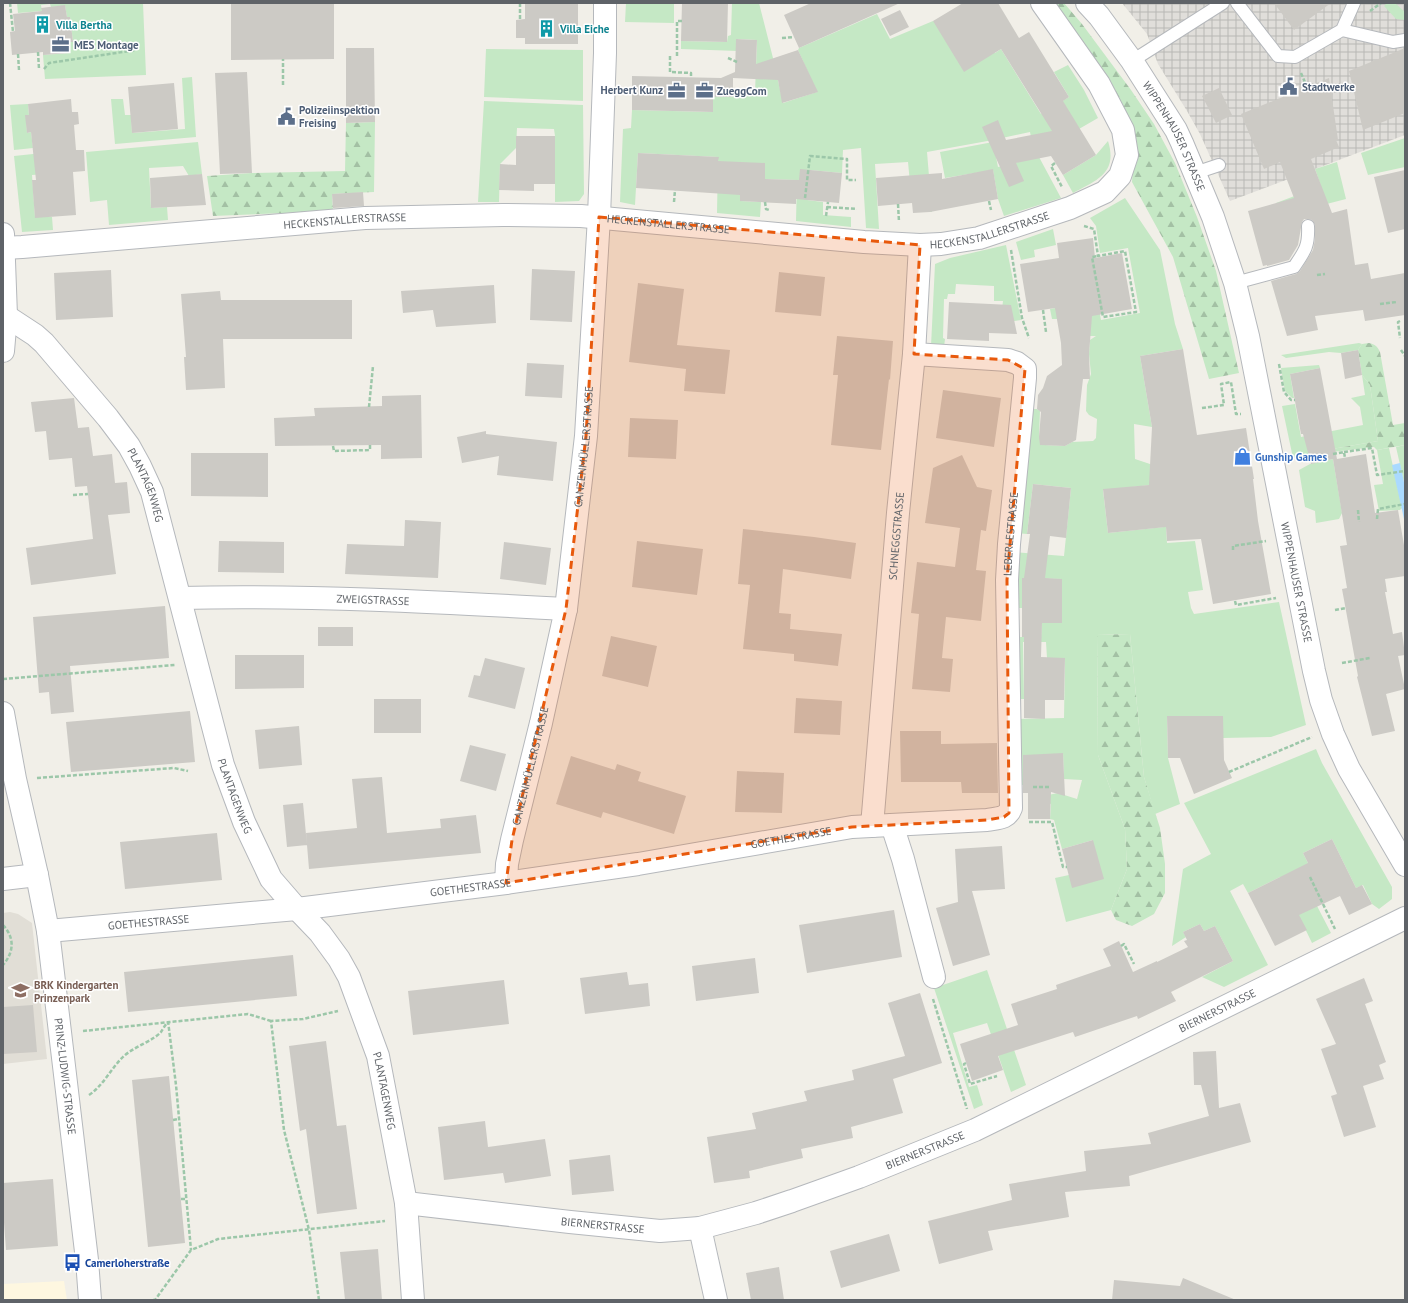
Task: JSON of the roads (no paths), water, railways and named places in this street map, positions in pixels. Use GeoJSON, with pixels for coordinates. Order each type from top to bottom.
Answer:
{"type":"FeatureCollection","features":[{"type":"Feature","properties":{"kind":"street","name":"GANZENMÜLLERSTRASSE"},"geometry":{"type":"LineString","coordinates":[[506,883],[507,864],[512,840],[541,723],[566,609],[586,436],[600,217],[605,3]]}},
{"type":"Feature","properties":{"kind":"street","name":"HECKENSTALLERSTRASSE"},"geometry":{"type":"LineString","coordinates":[[3,241],[22,247],[194,234],[365,218],[503,215],[600,217],[864,242],[920,245],[941,244],[979,238],[1060,211],[1104,192],[1120,176],[1127,155],[1123,130],[1099,84],[1042,3]]}},
{"type":"Feature","properties":{"kind":"street","name":"WIPPENHAUSER STRASSE"},"geometry":{"type":"LineString","coordinates":[[1087,3],[1132,61],[1176,130],[1213,217],[1235,282],[1255,368],[1273,465],[1313,663],[1322,700],[1333,734],[1350,769],[1405,865]]}},
{"type":"Feature","properties":{"kind":"street"},"geometry":{"type":"LineString","coordinates":[[3,241],[5,316],[3,351]]}},
{"type":"Feature","properties":{"kind":"street","name":"SCHNEGGSTRASSE"},"geometry":{"type":"LineString","coordinates":[[882,826],[898,513],[914,354],[920,245]]}},
{"type":"Feature","properties":{"kind":"street","name":"PLANTAGENWEG"},"geometry":{"type":"LineString","coordinates":[[5,316],[35,335],[44,343],[108,418],[129,446],[152,492],[223,765],[244,822],[271,879],[320,933],[339,959],[349,977],[378,1056],[406,1203],[413,1300]]}},
{"type":"Feature","properties":{"kind":"street","name":"LEBERLESTRASSE"},"geometry":{"type":"LineString","coordinates":[[914,354],[1008,360],[1018,363],[1025,369],[1007,580],[1011,808],[1017,818]]}},
{"type":"Feature","properties":{"kind":"street","name":"ZWEIGSTRASSE"},"geometry":{"type":"LineString","coordinates":[[180,598],[308,598],[417,601],[566,609]]}},
{"type":"Feature","properties":{"kind":"street","name":"PRINZ-LUDWIG-STRASSE"},"geometry":{"type":"LineString","coordinates":[[3,713],[15,779],[37,875],[48,932],[85,1245],[90,1300]]}},
{"type":"Feature","properties":{"kind":"street","name":"GOETHESTRASSE"},"geometry":{"type":"LineString","coordinates":[[48,932],[297,909],[506,883],[638,864],[852,827],[987,820],[1004,817],[1017,818]]}},
{"type":"Feature","properties":{"kind":"street"},"geometry":{"type":"LineString","coordinates":[[882,826],[903,859],[934,977]]}},
{"type":"Feature","properties":{"kind":"street"},"geometry":{"type":"LineString","coordinates":[[3,879],[37,875]]}},
{"type":"Feature","properties":{"kind":"street","name":"BIERNERSTRASSE"},"geometry":{"type":"LineString","coordinates":[[406,1203],[660,1231],[700,1228],[792,1202],[859,1177],[975,1130],[1405,918]]}},
{"type":"Feature","properties":{"kind":"street"},"geometry":{"type":"LineString","coordinates":[[700,1228],[716,1300]]}},
{"type":"Feature","properties":{"kind":"lane"},"geometry":{"type":"LineString","coordinates":[[1132,61],[1223,3]]}},
{"type":"Feature","properties":{"kind":"lane"},"geometry":{"type":"LineString","coordinates":[[1237,3],[1278,56],[1295,57],[1342,30],[1354,3]]}},
{"type":"Feature","properties":{"kind":"lane"},"geometry":{"type":"LineString","coordinates":[[1342,30],[1393,42],[1405,40]]}},
{"type":"Feature","properties":{"kind":"lane"},"geometry":{"type":"LineString","coordinates":[[1195,173],[1219,164]]}},
{"type":"Feature","properties":{"kind":"lane"},"geometry":{"type":"LineString","coordinates":[[1235,282],[1294,267],[1304,253],[1307,245],[1308,226]]}},
{"type":"Feature","properties":{"kind":"water"},"geometry":{"type":"Polygon","coordinates":[[[1400,463],[1405,487],[1404,519],[1392,465],[1400,463]]]}},
{"type":"Feature","properties":{"kind":"place","name":"Villa Bertha"},"geometry":{"type":"Point","coordinates":[43,25]}},
{"type":"Feature","properties":{"kind":"place","name":"Villa Eiche"},"geometry":{"type":"Point","coordinates":[547,29]}},
{"type":"Feature","properties":{"kind":"place","name":"MES Montage"},"geometry":{"type":"Point","coordinates":[61,45]}},
{"type":"Feature","properties":{"kind":"place","name":"Stadtwerke"},"geometry":{"type":"Point","coordinates":[1289,87]}},
{"type":"Feature","properties":{"kind":"place","name":"Herbert Kunz"},"geometry":{"type":"Point","coordinates":[676,90]}},
{"type":"Feature","properties":{"kind":"place","name":"ZueggCom"},"geometry":{"type":"Point","coordinates":[704,91]}},
{"type":"Feature","properties":{"kind":"place","name":"Polizeiinspektion Freising"},"geometry":{"type":"Point","coordinates":[286,116]}},
{"type":"Feature","properties":{"kind":"place","name":"Gunship Games"},"geometry":{"type":"Point","coordinates":[1242,457]}},
{"type":"Feature","properties":{"kind":"place","name":"BRK Kindergarten Prinzenpark"},"geometry":{"type":"Point","coordinates":[21,991]}},
{"type":"Feature","properties":{"kind":"place","name":"Camerloherstraße"},"geometry":{"type":"Point","coordinates":[72,1263]}}]}
